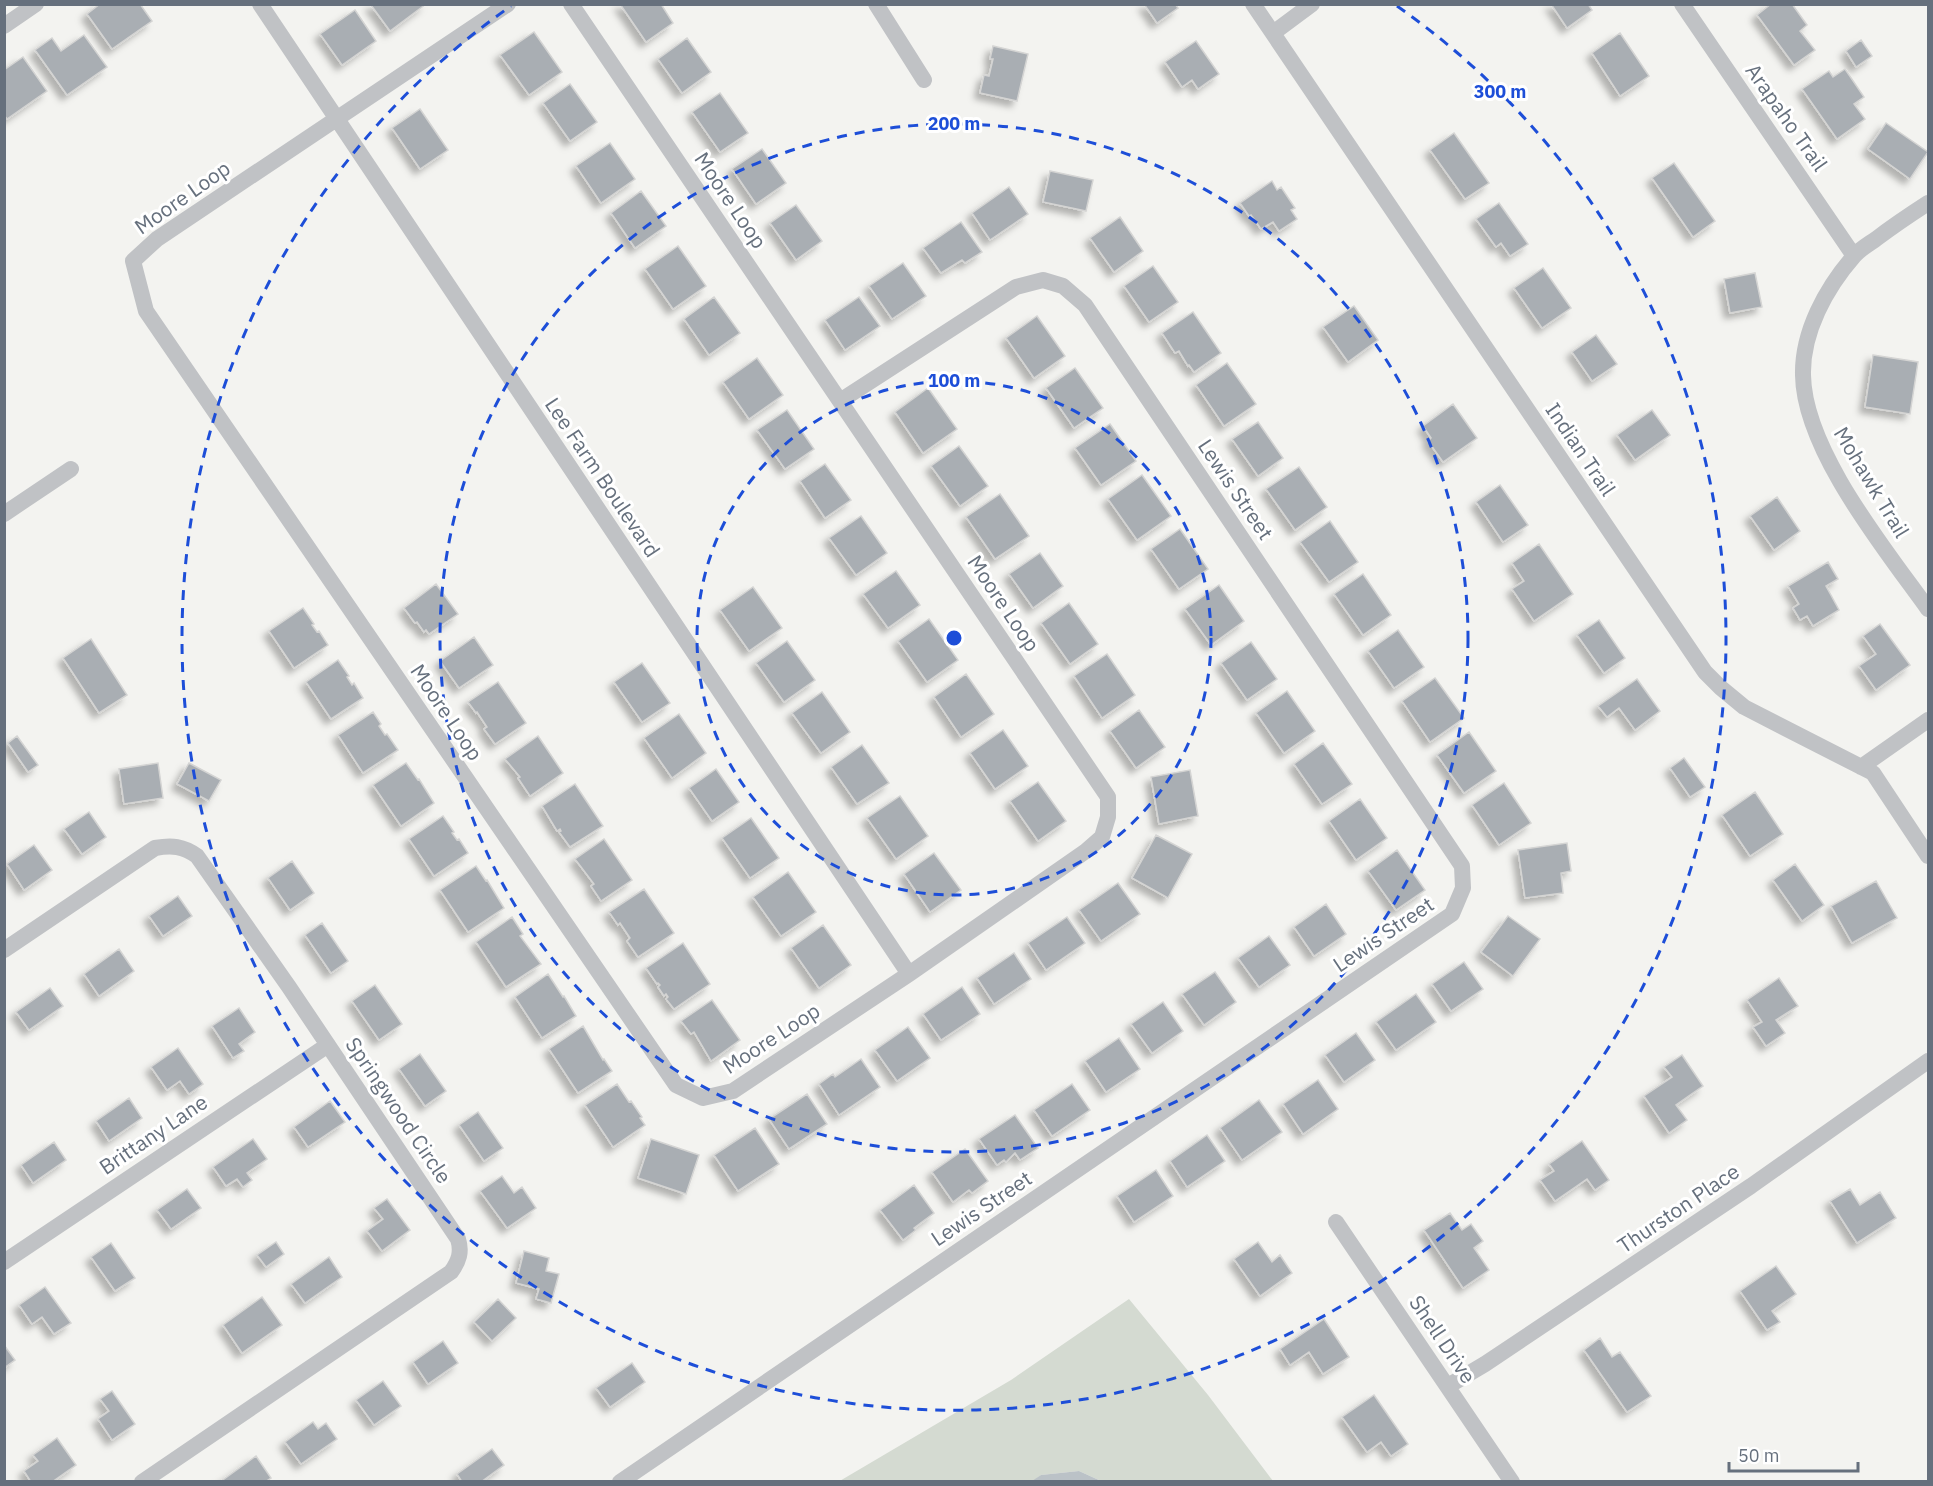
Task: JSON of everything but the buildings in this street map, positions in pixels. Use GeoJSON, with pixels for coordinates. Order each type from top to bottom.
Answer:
{"type":"FeatureCollection","features":[{"type":"Feature","properties":{"kind":"street"},"geometry":{"type":"LineString","coordinates":[[4,26],[36,4]]}},
{"type":"Feature","properties":{"kind":"street","name":"Lee Farm Boulevard"},"geometry":{"type":"LineString","coordinates":[[260,4],[909,974]]}},
{"type":"Feature","properties":{"kind":"street","name":"Moore Loop"},"geometry":{"type":"LineString","coordinates":[[508,4],[157,239],[133,261],[146,311],[676,1085],[703,1098],[733,1091],[909,974],[1086,851],[1102,837],[1108,817],[1108,797],[572,4]]}},
{"type":"Feature","properties":{"kind":"street"},"geometry":{"type":"LineString","coordinates":[[876,4],[924,80]]}},
{"type":"Feature","properties":{"kind":"street","name":"Indian Trail"},"geometry":{"type":"LineString","coordinates":[[1253,4],[1705,672],[1744,707],[1873,773],[1929,856]]}},
{"type":"Feature","properties":{"kind":"street"},"geometry":{"type":"LineString","coordinates":[[1273,33],[1312,4]]}},
{"type":"Feature","properties":{"kind":"street","name":"Arapaho Trail"},"geometry":{"type":"LineString","coordinates":[[1682,4],[1854,256]]}},
{"type":"Feature","properties":{"kind":"street","name":"Mohawk Trail"},"geometry":{"type":"LineString","coordinates":[[1929,203],[1901,220],[1854,256],[1825,299],[1810,331],[1803,363],[1803,377],[1810,416],[1831,465],[1864,520],[1929,609]]}},
{"type":"Feature","properties":{"kind":"street","name":"Lewis Street"},"geometry":{"type":"LineString","coordinates":[[620,1482],[1452,914],[1463,888],[1462,866],[1085,305],[1063,286],[1042,280],[1016,288],[840,401]]}},
{"type":"Feature","properties":{"kind":"street"},"geometry":{"type":"LineString","coordinates":[[4,514],[70,469]]}},
{"type":"Feature","properties":{"kind":"street"},"geometry":{"type":"LineString","coordinates":[[1861,767],[1929,720]]}},
{"type":"Feature","properties":{"kind":"street","name":"Springwood Circle"},"geometry":{"type":"LineString","coordinates":[[4,950],[155,848],[171,845],[186,848],[197,856],[328,1045],[458,1239],[461,1247],[459,1262],[452,1272],[142,1482]]}},
{"type":"Feature","properties":{"kind":"street","name":"Brittany Lane"},"geometry":{"type":"LineString","coordinates":[[4,1262],[328,1045]]}},
{"type":"Feature","properties":{"kind":"street","name":"Thurston Place"},"geometry":{"type":"LineString","coordinates":[[1448,1386],[1485,1364],[1751,1186],[1929,1061]]}},
{"type":"Feature","properties":{"kind":"street","name":"Shell Drive"},"geometry":{"type":"LineString","coordinates":[[1336,1222],[1512,1482]]}},
{"type":"Feature","properties":{"kind":"shaded area"},"geometry":{"type":"Polygon","coordinates":[[[1129,1299],[1208,1395],[1273,1481],[1101,1481],[1079,1471],[1041,1475],[1032,1482],[838,1482],[1011,1380],[1129,1299]]]}},
{"type":"Feature","properties":{"kind":"shaded area"},"geometry":{"type":"Polygon","coordinates":[[[1079,1471],[1101,1481],[1032,1481],[1041,1475],[1079,1471]]]}}]}
